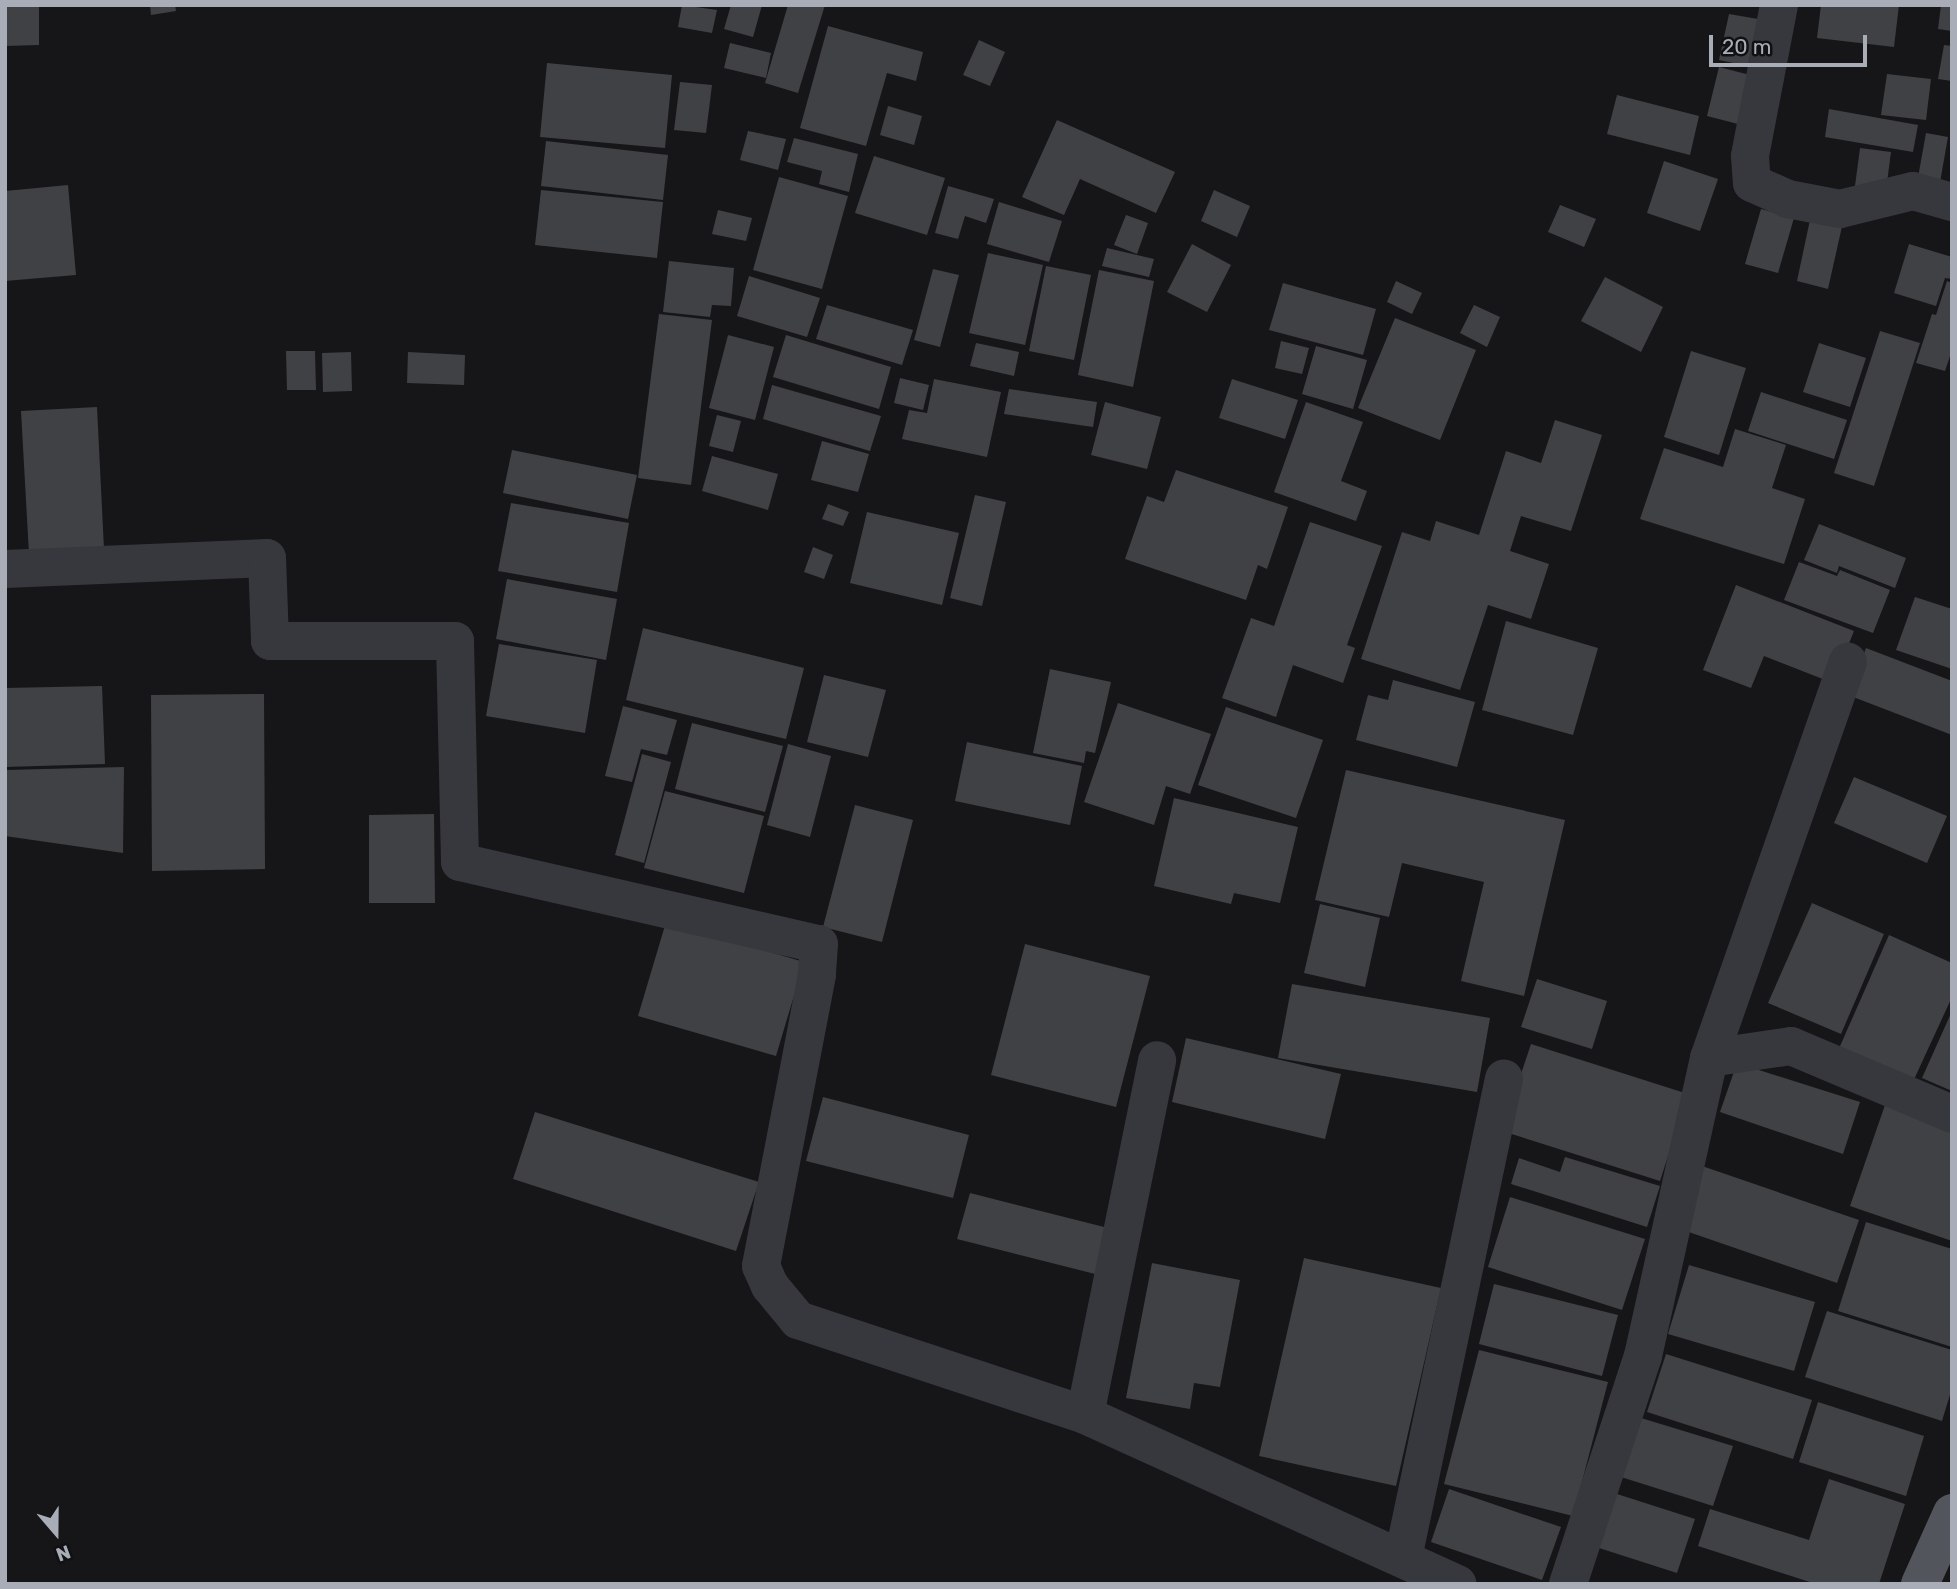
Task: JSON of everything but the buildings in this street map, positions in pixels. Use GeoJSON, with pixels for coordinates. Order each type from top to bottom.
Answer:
{"type":"FeatureCollection","features":[{"type":"Feature","properties":{"kind":"main road"},"geometry":{"type":"LineString","coordinates":[[1920,1584],[1952,1513]]}},
{"type":"Feature","properties":{"kind":"street"},"geometry":{"type":"LineString","coordinates":[[1779,5],[1750,156],[1752,183],[1788,199],[1840,209],[1913,191],[1952,202]]}},
{"type":"Feature","properties":{"kind":"street"},"geometry":{"type":"LineString","coordinates":[[5,569],[267,558],[270,640],[455,641],[460,862],[819,944],[817,975],[761,1266],[769,1286],[798,1320],[1085,1415],[1458,1584]]}},
{"type":"Feature","properties":{"kind":"street"},"geometry":{"type":"LineString","coordinates":[[1568,1584],[1643,1356],[1709,1058],[1848,662]]}},
{"type":"Feature","properties":{"kind":"street"},"geometry":{"type":"LineString","coordinates":[[1709,1058],[1791,1046],[1952,1114]]}},
{"type":"Feature","properties":{"kind":"street"},"geometry":{"type":"LineString","coordinates":[[1085,1415],[1157,1060]]}},
{"type":"Feature","properties":{"kind":"street"},"geometry":{"type":"LineString","coordinates":[[1403,1558],[1504,1079]]}}]}
